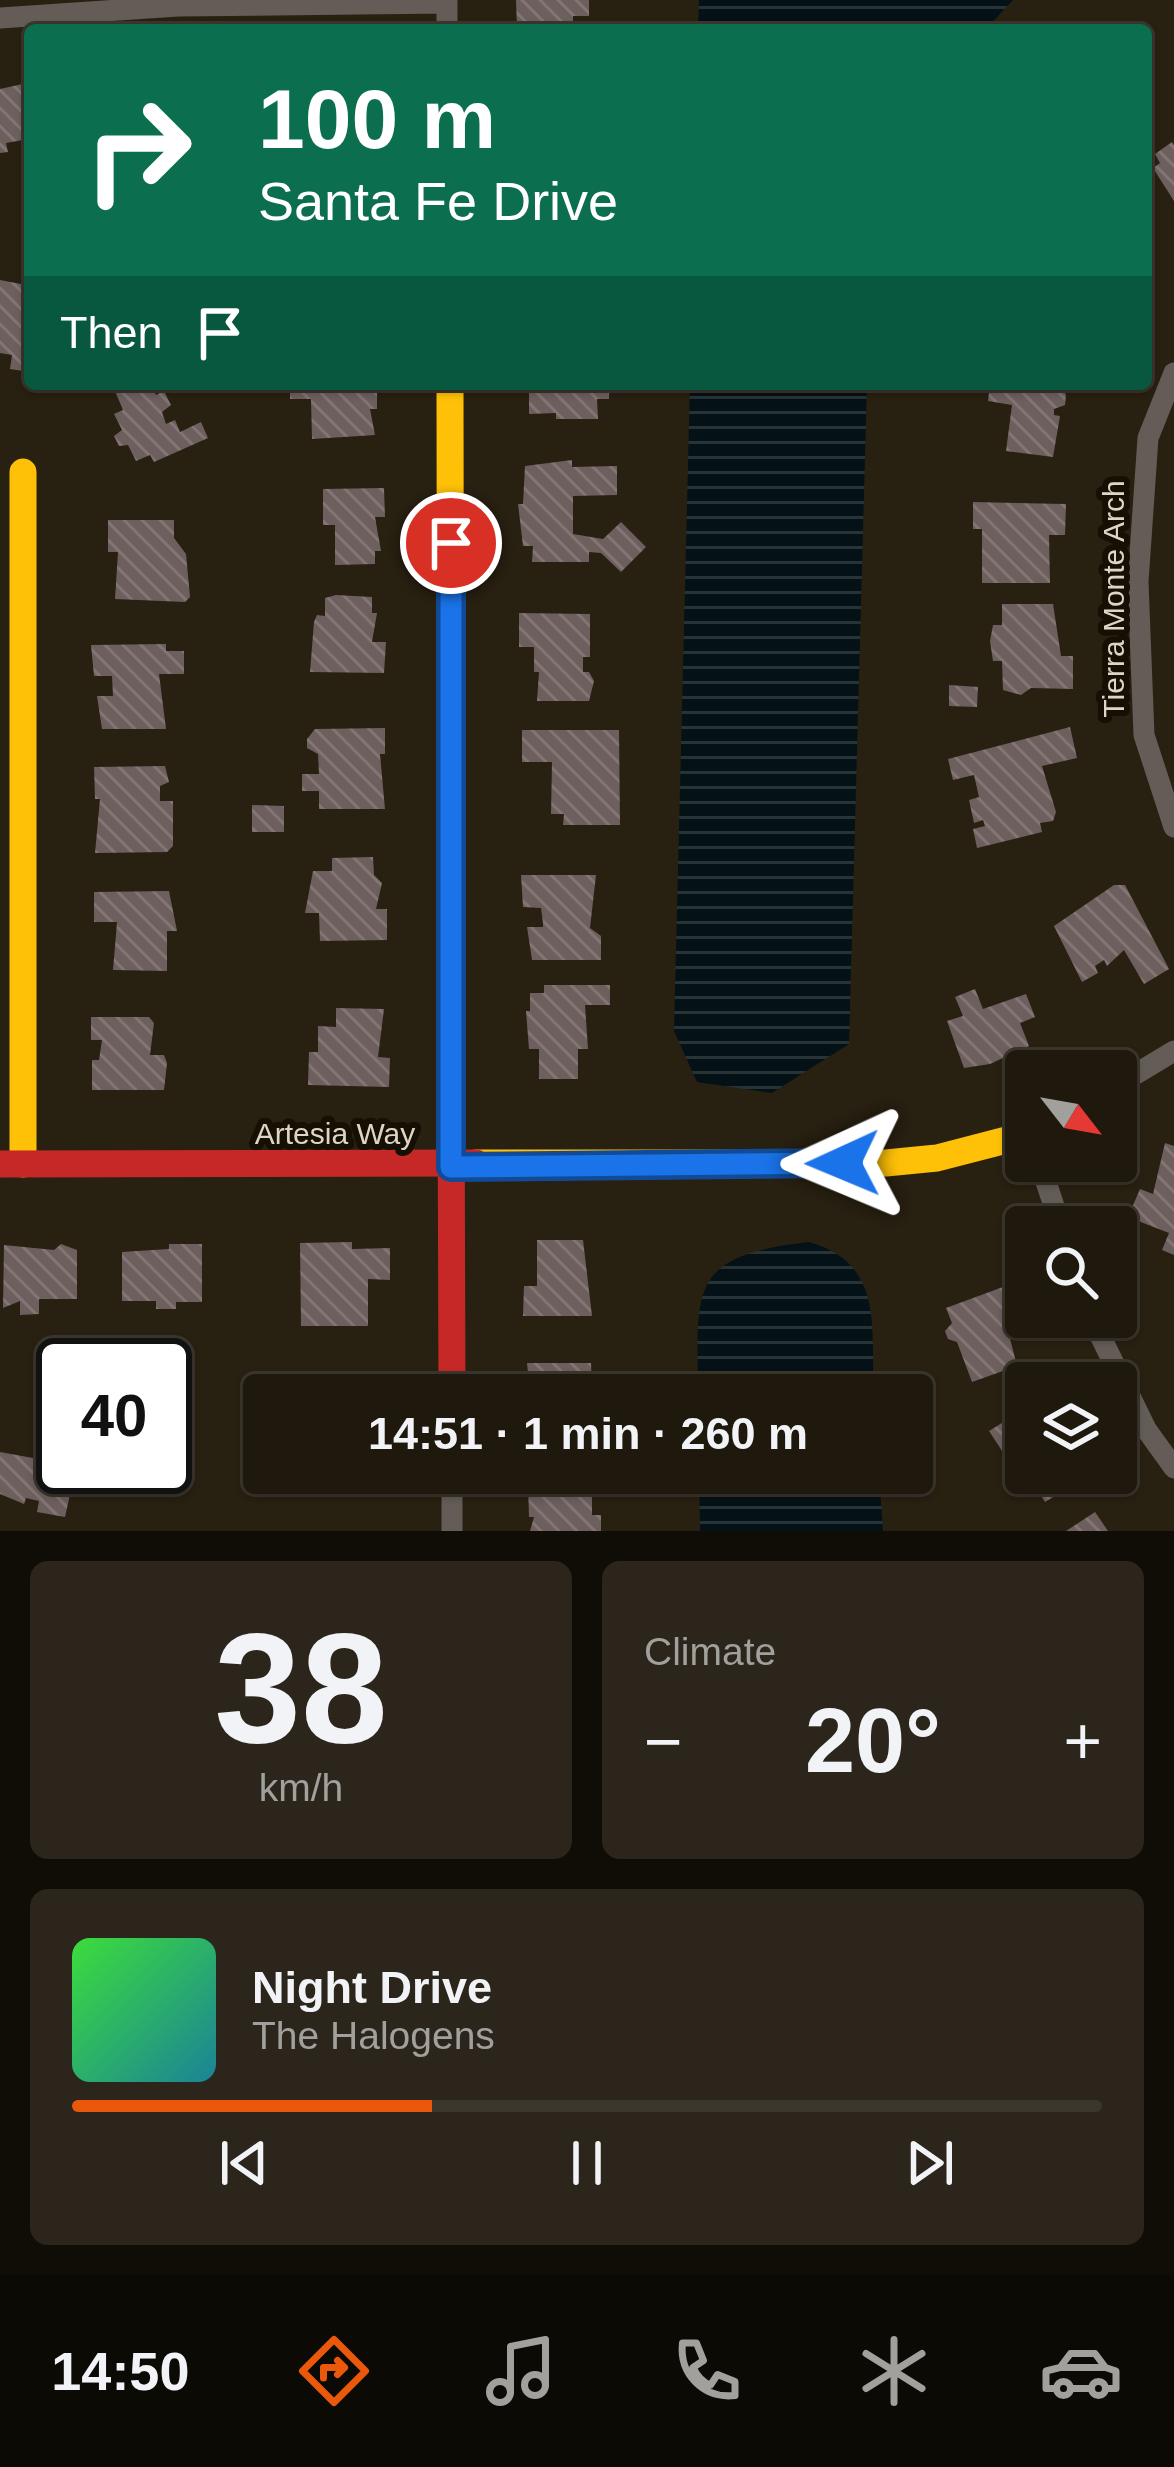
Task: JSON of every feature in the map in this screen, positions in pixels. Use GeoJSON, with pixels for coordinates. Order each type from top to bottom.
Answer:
{"type":"FeatureCollection","features":[{"type":"Feature","properties":{"kind":"street"},"geometry":{"type":"LineString","coordinates":[[0,18],[157,7],[447,2]]}},
{"type":"Feature","properties":{"kind":"street","name":"Tierra Monte Arch"},"geometry":{"type":"LineString","coordinates":[[1174,373],[1148,438],[1138,582],[1144,734],[1174,827]]}},
{"type":"Feature","properties":{"kind":"street"},"geometry":{"type":"LineString","coordinates":[[450,390],[452,1374]]}},
{"type":"Feature","properties":{"kind":"street"},"geometry":{"type":"LineString","coordinates":[[12,1164],[10,707],[23,472]]}},
{"type":"Feature","properties":{"kind":"street"},"geometry":{"type":"LineString","coordinates":[[1137,1073],[1174,1051]]}},
{"type":"Feature","properties":{"kind":"street","name":"Artesia Way"},"geometry":{"type":"LineString","coordinates":[[12,1164],[886,1163],[937,1157],[1005,1140]]}},
{"type":"Feature","properties":{"kind":"street"},"geometry":{"type":"LineString","coordinates":[[1101,1338],[1146,1429],[1174,1468]]}},
{"type":"Feature","properties":{"kind":"street"},"geometry":{"type":"LineString","coordinates":[[452,1494],[452,1531]]}},
{"type":"Feature","properties":{"kind":"shaded area"},"geometry":{"type":"Polygon","coordinates":[[[699,0],[1013,0],[991,24],[698,24],[699,0]]]}},
{"type":"Feature","properties":{"kind":"shaded area"},"geometry":{"type":"Polygon","coordinates":[[[690,390],[867,390],[849,1044],[772,1093],[697,1082],[674,1031],[690,390]]]}},
{"type":"Feature","properties":{"kind":"shaded area"},"geometry":{"type":"Polygon","coordinates":[[[809,1242],[834,1252],[851,1266],[869,1302],[873,1374],[698,1374],[698,1327],[708,1283],[741,1256],[809,1242]]]}},
{"type":"Feature","properties":{"kind":"shaded area"},"geometry":{"type":"Polygon","coordinates":[[[699,1494],[880,1494],[883,1531],[700,1531],[699,1494]]]}},
{"type":"Feature","properties":{"kind":"building"},"geometry":{"type":"Polygon","coordinates":[[[516,0],[589,0],[589,16],[573,16],[573,24],[517,24],[516,0]]]}},
{"type":"Feature","properties":{"kind":"building"},"geometry":{"type":"Polygon","coordinates":[[[24,84],[24,145],[23,140],[6,143],[8,152],[0,153],[0,89],[24,84]]]}},
{"type":"Feature","properties":{"kind":"building"},"geometry":{"type":"Polygon","coordinates":[[[1172,142],[1174,201],[1153,168],[1160,163],[1155,154],[1172,142]]]}},
{"type":"Feature","properties":{"kind":"building"},"geometry":{"type":"Polygon","coordinates":[[[0,280],[24,285],[24,371],[10,369],[12,355],[0,353],[0,280]]]}},
{"type":"Feature","properties":{"kind":"building"},"geometry":{"type":"Polygon","coordinates":[[[115,390],[154,390],[156,395],[164,391],[171,405],[162,412],[166,424],[175,420],[180,432],[201,422],[208,438],[154,462],[150,455],[136,461],[128,445],[119,446],[114,436],[122,430],[114,414],[123,410],[115,390]]]}},
{"type":"Feature","properties":{"kind":"building"},"geometry":{"type":"Polygon","coordinates":[[[290,390],[377,390],[377,409],[370,409],[375,435],[312,439],[311,399],[290,399],[290,390]]]}},
{"type":"Feature","properties":{"kind":"building"},"geometry":{"type":"Polygon","coordinates":[[[529,390],[609,390],[609,399],[597,399],[598,419],[529,414],[529,390]]]}},
{"type":"Feature","properties":{"kind":"building"},"geometry":{"type":"Polygon","coordinates":[[[989,390],[1063,390],[1065,405],[1054,409],[1054,415],[1060,416],[1053,457],[1006,451],[1012,405],[988,401],[989,390]]]}},
{"type":"Feature","properties":{"kind":"building"},"geometry":{"type":"Polygon","coordinates":[[[572,460],[572,467],[617,466],[617,495],[573,496],[573,534],[603,539],[621,522],[646,547],[621,572],[601,553],[589,552],[589,562],[532,562],[533,546],[523,546],[518,504],[523,504],[525,466],[572,460]]]}},
{"type":"Feature","properties":{"kind":"building"},"geometry":{"type":"Polygon","coordinates":[[[384,488],[385,517],[375,517],[381,551],[375,551],[375,564],[335,565],[335,525],[323,525],[323,489],[384,488]]]}},
{"type":"Feature","properties":{"kind":"building"},"geometry":{"type":"Polygon","coordinates":[[[973,502],[1066,504],[1065,535],[1049,535],[1050,583],[982,583],[982,529],[973,529],[973,502]]]}},
{"type":"Feature","properties":{"kind":"building"},"geometry":{"type":"Polygon","coordinates":[[[108,520],[174,520],[174,538],[186,554],[190,597],[185,602],[115,599],[118,552],[108,552],[108,520]]]}},
{"type":"Feature","properties":{"kind":"building"},"geometry":{"type":"Polygon","coordinates":[[[372,597],[372,613],[377,613],[372,642],[386,642],[384,673],[310,672],[314,622],[317,615],[325,616],[325,598],[372,597]]]}},
{"type":"Feature","properties":{"kind":"building"},"geometry":{"type":"Polygon","coordinates":[[[1002,604],[1053,604],[1061,656],[1073,656],[1073,689],[1031,688],[1021,695],[1003,690],[1002,661],[993,661],[990,641],[993,625],[1002,625],[1002,604]]]}},
{"type":"Feature","properties":{"kind":"building"},"geometry":{"type":"Polygon","coordinates":[[[519,613],[590,614],[590,657],[583,657],[583,672],[589,672],[594,681],[589,701],[537,701],[539,672],[534,672],[534,647],[519,647],[519,613]]]}},
{"type":"Feature","properties":{"kind":"building"},"geometry":{"type":"Polygon","coordinates":[[[166,644],[166,651],[184,651],[184,674],[159,674],[166,729],[102,729],[97,696],[113,696],[112,676],[94,676],[91,645],[166,644]]]}},
{"type":"Feature","properties":{"kind":"building"},"geometry":{"type":"Polygon","coordinates":[[[949,685],[978,687],[977,707],[949,706],[949,685]]]}},
{"type":"Feature","properties":{"kind":"building"},"geometry":{"type":"Polygon","coordinates":[[[1070,727],[1077,758],[1042,766],[1056,812],[1053,821],[1040,823],[1042,832],[977,848],[973,829],[985,826],[983,820],[974,823],[969,800],[979,797],[974,775],[953,780],[948,759],[1070,727]]]}},
{"type":"Feature","properties":{"kind":"building"},"geometry":{"type":"Polygon","coordinates":[[[385,728],[385,754],[380,754],[385,809],[319,809],[319,791],[302,791],[302,774],[319,774],[318,754],[307,748],[315,729],[385,728]]]}},
{"type":"Feature","properties":{"kind":"building"},"geometry":{"type":"Polygon","coordinates":[[[522,730],[619,730],[620,825],[563,825],[564,814],[551,814],[552,762],[522,762],[522,730]]]}},
{"type":"Feature","properties":{"kind":"building"},"geometry":{"type":"Polygon","coordinates":[[[165,766],[169,782],[160,786],[160,801],[173,801],[173,846],[167,852],[95,853],[100,799],[95,799],[94,767],[165,766]]]}},
{"type":"Feature","properties":{"kind":"building"},"geometry":{"type":"Polygon","coordinates":[[[252,805],[284,806],[284,832],[252,832],[252,805]]]}},
{"type":"Feature","properties":{"kind":"building"},"geometry":{"type":"Polygon","coordinates":[[[373,857],[374,875],[382,883],[376,909],[387,909],[387,940],[320,941],[319,913],[305,913],[313,871],[332,871],[332,858],[373,857]]]}},
{"type":"Feature","properties":{"kind":"building"},"geometry":{"type":"Polygon","coordinates":[[[521,875],[596,875],[590,928],[601,936],[601,960],[532,960],[527,927],[543,927],[543,923],[541,908],[523,907],[521,875]]]}},
{"type":"Feature","properties":{"kind":"building"},"geometry":{"type":"Polygon","coordinates":[[[1114,885],[1125,885],[1169,969],[1144,984],[1124,950],[1107,966],[1104,960],[1095,966],[1098,973],[1082,982],[1054,926],[1114,885]]]}},
{"type":"Feature","properties":{"kind":"building"},"geometry":{"type":"Polygon","coordinates":[[[169,891],[177,931],[167,931],[167,971],[113,970],[117,922],[94,922],[94,892],[169,891]]]}},
{"type":"Feature","properties":{"kind":"building"},"geometry":{"type":"Polygon","coordinates":[[[544,985],[610,985],[610,1005],[585,1005],[588,1049],[578,1049],[578,1079],[539,1079],[539,1049],[529,1049],[526,1011],[530,1011],[530,993],[544,993],[544,985]]]}},
{"type":"Feature","properties":{"kind":"building"},"geometry":{"type":"Polygon","coordinates":[[[975,989],[983,1009],[1026,994],[1035,1017],[1020,1023],[1029,1046],[1005,1050],[1005,1057],[990,1064],[964,1068],[947,1021],[963,1016],[955,997],[975,989]]]}},
{"type":"Feature","properties":{"kind":"building"},"geometry":{"type":"Polygon","coordinates":[[[336,1008],[384,1009],[378,1057],[390,1058],[389,1087],[308,1085],[309,1052],[318,1052],[318,1026],[336,1027],[336,1008]]]}},
{"type":"Feature","properties":{"kind":"building"},"geometry":{"type":"Polygon","coordinates":[[[91,1017],[149,1017],[154,1023],[150,1055],[164,1055],[167,1063],[164,1090],[92,1090],[92,1060],[99,1060],[102,1040],[91,1040],[91,1017]]]}},
{"type":"Feature","properties":{"kind":"building"},"geometry":{"type":"Polygon","coordinates":[[[1165,1143],[1174,1146],[1174,1255],[1162,1250],[1169,1233],[1137,1221],[1137,1206],[1133,1206],[1140,1189],[1153,1194],[1165,1143]]]}},
{"type":"Feature","properties":{"kind":"building"},"geometry":{"type":"Polygon","coordinates":[[[537,1240],[583,1240],[592,1316],[523,1316],[524,1286],[537,1286],[537,1240]]]}},
{"type":"Feature","properties":{"kind":"building"},"geometry":{"type":"Polygon","coordinates":[[[352,1242],[352,1249],[390,1248],[390,1280],[368,1279],[368,1326],[301,1326],[300,1243],[352,1242]]]}},
{"type":"Feature","properties":{"kind":"building"},"geometry":{"type":"Polygon","coordinates":[[[61,1244],[77,1250],[77,1299],[39,1299],[39,1314],[20,1315],[20,1301],[3,1308],[4,1245],[54,1250],[61,1244]]]}},
{"type":"Feature","properties":{"kind":"building"},"geometry":{"type":"Polygon","coordinates":[[[169,1244],[202,1244],[202,1302],[176,1302],[176,1309],[156,1309],[156,1301],[122,1301],[122,1252],[169,1249],[169,1244]]]}},
{"type":"Feature","properties":{"kind":"building"},"geometry":{"type":"Polygon","coordinates":[[[1005,1286],[1005,1338],[1010,1338],[1016,1362],[1005,1362],[1005,1370],[972,1382],[957,1342],[948,1339],[945,1331],[952,1323],[946,1308],[1005,1286]]]}},
{"type":"Feature","properties":{"kind":"building"},"geometry":{"type":"Polygon","coordinates":[[[527,1363],[591,1363],[591,1374],[528,1374],[527,1363]]]}},
{"type":"Feature","properties":{"kind":"building"},"geometry":{"type":"Polygon","coordinates":[[[1005,1421],[1005,1455],[989,1431],[1005,1421]]]}},
{"type":"Feature","properties":{"kind":"building"},"geometry":{"type":"Polygon","coordinates":[[[0,1452],[36,1459],[36,1494],[70,1494],[65,1517],[37,1512],[39,1501],[26,1498],[24,1504],[0,1494],[0,1452]]]}},
{"type":"Feature","properties":{"kind":"building"},"geometry":{"type":"Polygon","coordinates":[[[528,1494],[592,1494],[592,1515],[601,1515],[601,1531],[530,1531],[534,1517],[529,1517],[528,1494]]]}},
{"type":"Feature","properties":{"kind":"building"},"geometry":{"type":"Polygon","coordinates":[[[1095,1512],[1108,1531],[1066,1531],[1095,1512]]]}},
{"type":"Feature","properties":{"kind":"traffic: slow"},"geometry":{"type":"LineString","coordinates":[[450,390],[451,1079]]}},
{"type":"Feature","properties":{"kind":"traffic: slow"},"geometry":{"type":"LineString","coordinates":[[23,472],[23,1164]]}},
{"type":"Feature","properties":{"kind":"traffic: slow"},"geometry":{"type":"LineString","coordinates":[[476,1163],[886,1163],[937,1158],[1005,1140]]}},
{"type":"Feature","properties":{"kind":"traffic: jam"},"geometry":{"type":"LineString","coordinates":[[451,1079],[452,1374]]}},
{"type":"Feature","properties":{"kind":"traffic: jam"},"geometry":{"type":"LineString","coordinates":[[0,1164],[476,1163]]}},
{"type":"Feature","properties":{"kind":"route"},"geometry":{"type":"LineString","coordinates":[[451,543],[451,1167],[843,1163]]}}]}
